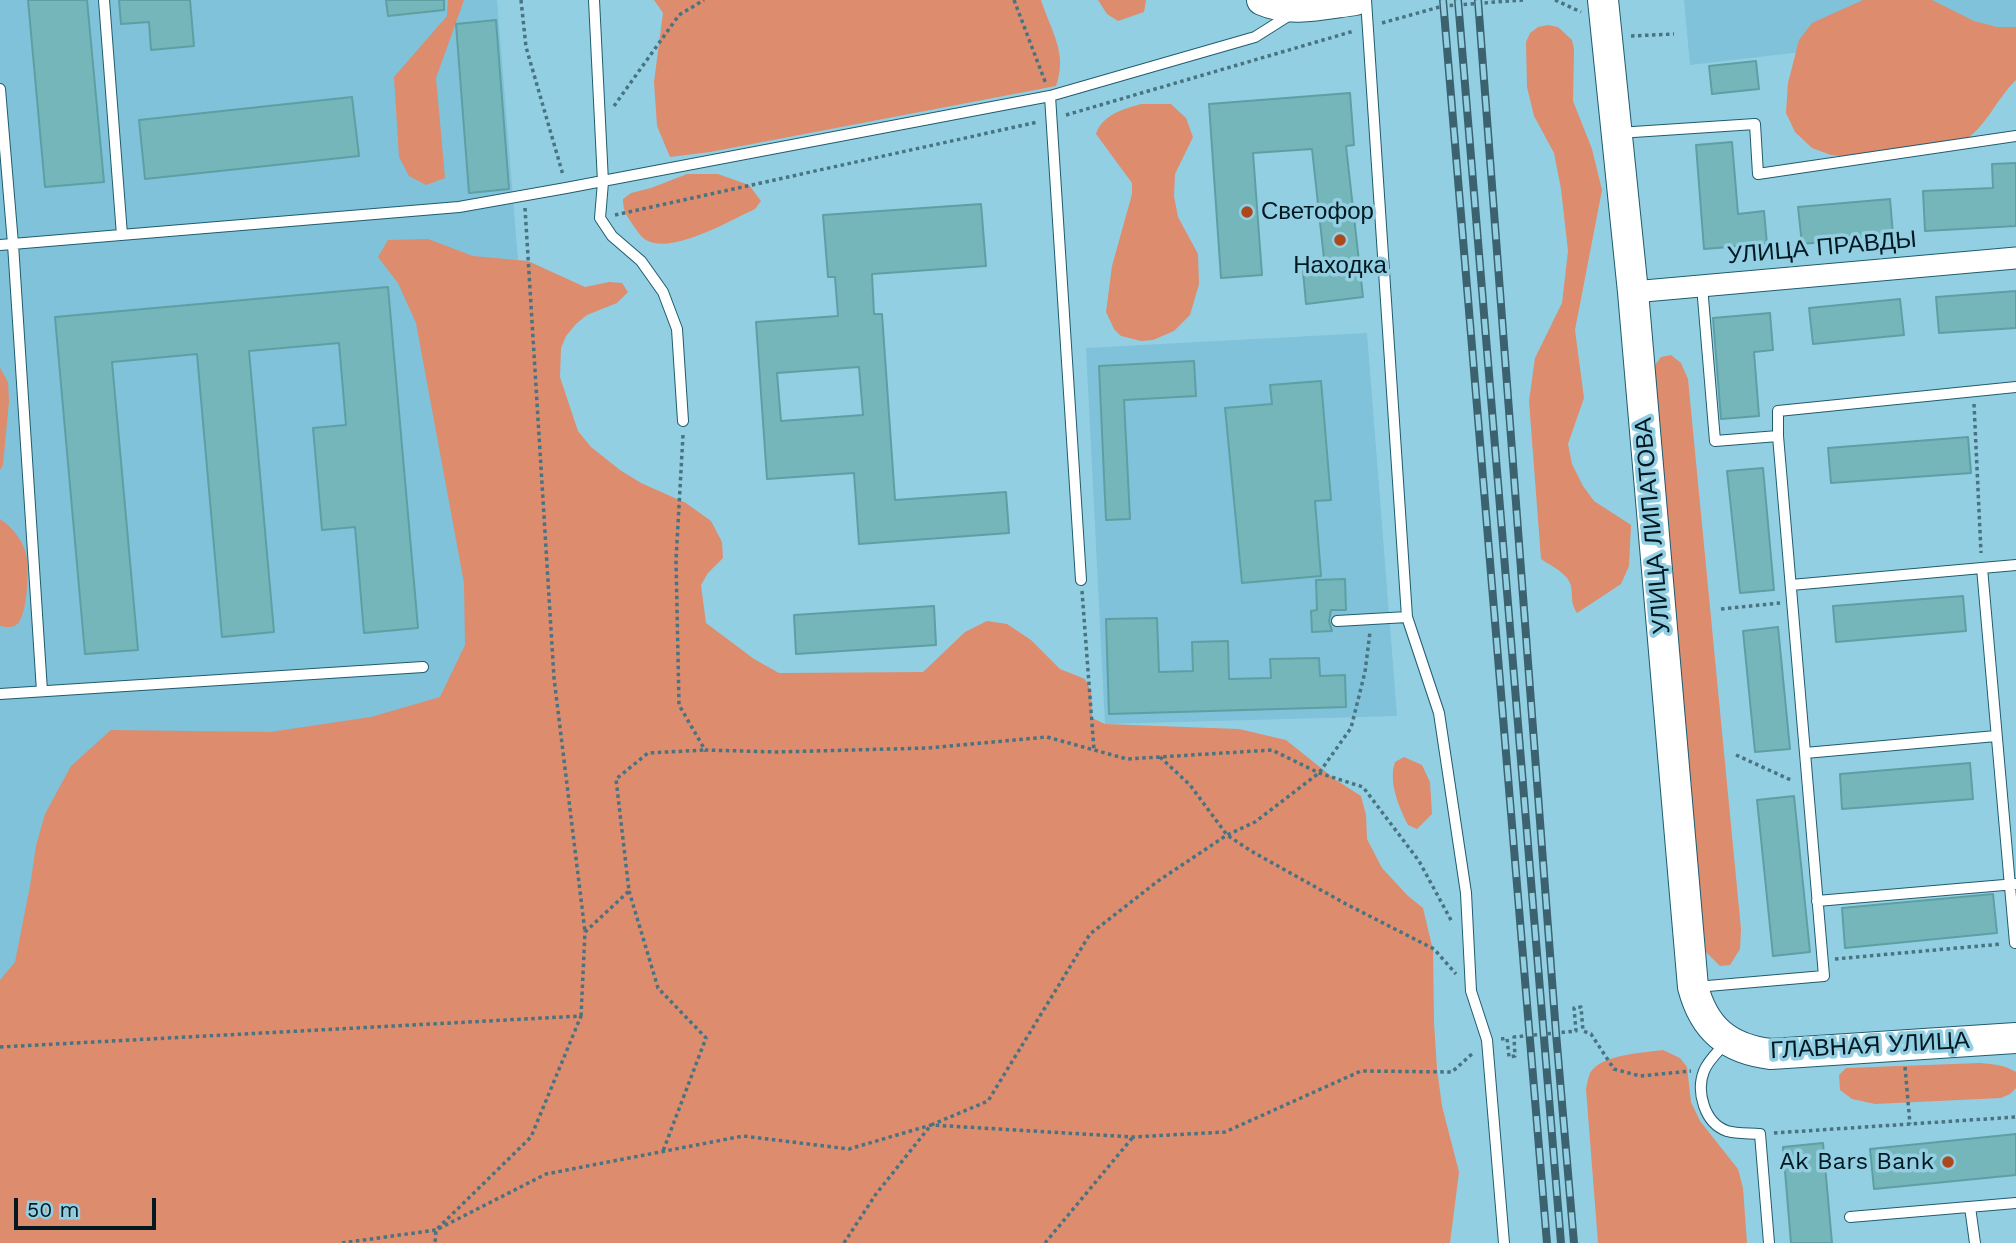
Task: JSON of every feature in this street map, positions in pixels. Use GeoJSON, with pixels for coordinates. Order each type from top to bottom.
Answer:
{"type":"FeatureCollection","features":[{"type":"Feature","properties":{"kind":"street"},"geometry":{"type":"LineString","coordinates":[[1262,0],[1272,5],[1302,8],[1355,0]]}},
{"type":"Feature","properties":{"kind":"street","name":"УЛИЦА ЛИПАТОВА"},"geometry":{"type":"LineString","coordinates":[[1603,0],[1633,292],[1693,987],[1705,1019],[1727,1041]]}},
{"type":"Feature","properties":{"kind":"street","name":"УЛИЦА ПРАВДЫ"},"geometry":{"type":"LineString","coordinates":[[1633,292],[2016,258]]}},
{"type":"Feature","properties":{"kind":"street","name":"ГЛАВНАЯ УЛИЦА"},"geometry":{"type":"LineString","coordinates":[[1727,1041],[1753,1052],[1771,1054],[2016,1038]]}},
{"type":"Feature","properties":{"kind":"lane"},"geometry":{"type":"LineString","coordinates":[[104,0],[122,235]]}},
{"type":"Feature","properties":{"kind":"lane"},"geometry":{"type":"LineString","coordinates":[[594,0],[603,182],[600,218],[612,236],[641,261],[663,292],[677,329],[683,421]]}},
{"type":"Feature","properties":{"kind":"lane"},"geometry":{"type":"LineString","coordinates":[[1366,0],[1407,617],[1439,713],[1466,893],[1471,991],[1487,1040],[1504,1243]]}},
{"type":"Feature","properties":{"kind":"lane"},"geometry":{"type":"LineString","coordinates":[[0,245],[459,207],[603,182],[1050,96],[1255,37],[1302,8]]}},
{"type":"Feature","properties":{"kind":"lane"},"geometry":{"type":"LineString","coordinates":[[0,89],[13,244],[42,691]]}},
{"type":"Feature","properties":{"kind":"lane"},"geometry":{"type":"LineString","coordinates":[[1050,96],[1081,580]]}},
{"type":"Feature","properties":{"kind":"lane"},"geometry":{"type":"LineString","coordinates":[[1617,133],[1755,124],[1758,174],[2016,136]]}},
{"type":"Feature","properties":{"kind":"lane"},"geometry":{"type":"LineString","coordinates":[[1702,286],[1715,441],[1778,436]]}},
{"type":"Feature","properties":{"kind":"lane"},"geometry":{"type":"LineString","coordinates":[[1693,987],[1824,976],[1778,411],[2016,387]]}},
{"type":"Feature","properties":{"kind":"lane"},"geometry":{"type":"LineString","coordinates":[[1791,585],[2016,565]]}},
{"type":"Feature","properties":{"kind":"lane"},"geometry":{"type":"LineString","coordinates":[[1982,568],[2012,884],[2015,943]]}},
{"type":"Feature","properties":{"kind":"lane"},"geometry":{"type":"LineString","coordinates":[[1337,621],[1407,617]]}},
{"type":"Feature","properties":{"kind":"lane"},"geometry":{"type":"LineString","coordinates":[[0,694],[422,667]]}},
{"type":"Feature","properties":{"kind":"lane"},"geometry":{"type":"LineString","coordinates":[[1805,753],[1996,736]]}},
{"type":"Feature","properties":{"kind":"lane"},"geometry":{"type":"LineString","coordinates":[[1817,901],[2012,884]]}},
{"type":"Feature","properties":{"kind":"lane"},"geometry":{"type":"LineString","coordinates":[[1727,1041],[1704,1069],[1700,1089],[1704,1107],[1715,1123],[1727,1131],[1760,1134],[1769,1243]]}},
{"type":"Feature","properties":{"kind":"lane"},"geometry":{"type":"LineString","coordinates":[[1850,1217],[2016,1203]]}},
{"type":"Feature","properties":{"kind":"lane"},"geometry":{"type":"LineString","coordinates":[[1970,1207],[1975,1243]]}},
{"type":"Feature","properties":{"kind":"path"},"geometry":{"type":"LineString","coordinates":[[521,0],[526,47],[566,188]]}},
{"type":"Feature","properties":{"kind":"path"},"geometry":{"type":"LineString","coordinates":[[600,125],[679,16],[704,0]]}},
{"type":"Feature","properties":{"kind":"path"},"geometry":{"type":"LineString","coordinates":[[1014,0],[1050,96]]}},
{"type":"Feature","properties":{"kind":"path"},"geometry":{"type":"LineString","coordinates":[[435,1243],[436,1230],[531,1137],[581,1016],[585,932],[554,678],[525,196]]}},
{"type":"Feature","properties":{"kind":"path"},"geometry":{"type":"LineString","coordinates":[[1973,391],[1982,568]]}},
{"type":"Feature","properties":{"kind":"path"},"geometry":{"type":"LineString","coordinates":[[683,421],[676,560],[679,705],[705,750]]}},
{"type":"Feature","properties":{"kind":"path"},"geometry":{"type":"LineString","coordinates":[[1081,580],[1094,750]]}},
{"type":"Feature","properties":{"kind":"path"},"geometry":{"type":"LineString","coordinates":[[1721,609],[1792,602]]}},
{"type":"Feature","properties":{"kind":"path"},"geometry":{"type":"LineString","coordinates":[[342,1243],[436,1230],[546,1174],[743,1136],[849,1149],[931,1125],[988,1101],[1090,934],[1158,881],[1227,835],[1255,822],[1319,773],[1350,729],[1365,673],[1371,619]]}},
{"type":"Feature","properties":{"kind":"path"},"geometry":{"type":"LineString","coordinates":[[663,1152],[706,1038],[657,988],[629,891],[616,779],[648,753],[928,748],[1047,737],[1127,759],[1272,750],[1319,773],[1363,787],[1419,861],[1470,955]]}},
{"type":"Feature","properties":{"kind":"path"},"geometry":{"type":"LineString","coordinates":[[1736,755],[1808,788]]}},
{"type":"Feature","properties":{"kind":"path"},"geometry":{"type":"LineString","coordinates":[[1160,757],[1190,785],[1227,835],[1346,904],[1434,949],[1471,991]]}},
{"type":"Feature","properties":{"kind":"path"},"geometry":{"type":"LineString","coordinates":[[585,932],[629,891]]}},
{"type":"Feature","properties":{"kind":"path"},"geometry":{"type":"LineString","coordinates":[[1822,960],[2015,943]]}},
{"type":"Feature","properties":{"kind":"path"},"geometry":{"type":"LineString","coordinates":[[931,1125],[1133,1137],[1225,1132],[1361,1071],[1452,1072],[1487,1040],[1507,1038],[1509,1057],[1515,1056],[1514,1037],[1576,1031],[1574,1008],[1581,1007],[1583,1031],[1591,1034],[1614,1069],[1640,1076],[1704,1069]]}},
{"type":"Feature","properties":{"kind":"path"},"geometry":{"type":"LineString","coordinates":[[0,1047],[581,1016]]}},
{"type":"Feature","properties":{"kind":"path"},"geometry":{"type":"LineString","coordinates":[[1904,1045],[1910,1124]]}},
{"type":"Feature","properties":{"kind":"path"},"geometry":{"type":"LineString","coordinates":[[1760,1134],[2016,1117]]}},
{"type":"Feature","properties":{"kind":"path"},"geometry":{"type":"LineString","coordinates":[[844,1243],[876,1194],[931,1125]]}},
{"type":"Feature","properties":{"kind":"path"},"geometry":{"type":"LineString","coordinates":[[1045,1243],[1133,1137]]}},
{"type":"Feature","properties":{"kind":"shaded area"},"geometry":{"type":"Polygon","coordinates":[[[0,0],[497,0],[578,1003],[0,1031],[0,0]]]}},
{"type":"Feature","properties":{"kind":"shaded area"},"geometry":{"type":"Polygon","coordinates":[[[448,0],[464,0],[436,78],[445,178],[426,185],[409,176],[399,157],[394,77],[447,16],[448,0]]]}},
{"type":"Feature","properties":{"kind":"shaded area"},"geometry":{"type":"Polygon","coordinates":[[[654,0],[1041,0],[1057,42],[1059,74],[1056,86],[710,152],[670,157],[657,126],[654,82],[663,13],[654,0]]]}},
{"type":"Feature","properties":{"kind":"shaded area"},"geometry":{"type":"Polygon","coordinates":[[[1098,0],[1146,0],[1144,12],[1118,21],[1107,14],[1098,0]]]}},
{"type":"Feature","properties":{"kind":"shaded area"},"geometry":{"type":"Polygon","coordinates":[[[1684,0],[1895,0],[1810,51],[1690,65],[1684,0]]]}},
{"type":"Feature","properties":{"kind":"shaded area"},"geometry":{"type":"Polygon","coordinates":[[[1863,0],[1932,0],[1974,21],[1997,27],[2016,27],[2016,80],[1968,138],[1872,159],[1831,155],[1812,148],[1795,132],[1786,113],[1788,83],[1799,40],[1812,23],[1863,0]]]}},
{"type":"Feature","properties":{"kind":"shaded area"},"geometry":{"type":"Polygon","coordinates":[[[1912,0],[2016,0],[2016,39],[1912,0]]]}},
{"type":"Feature","properties":{"kind":"shaded area"},"geometry":{"type":"Polygon","coordinates":[[[1538,27],[1558,27],[1572,40],[1573,101],[1592,149],[1602,190],[1575,330],[1584,398],[1568,444],[1572,464],[1594,501],[1631,525],[1629,566],[1621,584],[1577,613],[1569,581],[1559,570],[1541,559],[1529,401],[1535,358],[1562,303],[1568,251],[1554,153],[1534,116],[1527,87],[1526,42],[1530,33],[1538,27]]]}},
{"type":"Feature","properties":{"kind":"shaded area"},"geometry":{"type":"Polygon","coordinates":[[[1141,104],[1171,104],[1186,118],[1193,137],[1175,174],[1174,196],[1178,217],[1198,254],[1199,284],[1190,315],[1174,331],[1153,340],[1141,341],[1121,336],[1114,329],[1106,312],[1112,266],[1132,194],[1132,183],[1096,134],[1108,117],[1141,104]]]}},
{"type":"Feature","properties":{"kind":"shaded area"},"geometry":{"type":"Polygon","coordinates":[[[687,174],[718,174],[749,185],[761,201],[755,209],[686,240],[657,243],[645,239],[626,215],[623,199],[631,193],[687,174]]]}},
{"type":"Feature","properties":{"kind":"shaded area"},"geometry":{"type":"Polygon","coordinates":[[[428,239],[473,256],[528,261],[585,287],[609,282],[622,283],[628,292],[617,303],[587,315],[576,324],[566,336],[561,348],[560,377],[578,431],[591,447],[620,470],[641,483],[686,503],[711,521],[722,542],[723,558],[708,573],[701,585],[706,623],[754,659],[779,673],[923,672],[965,632],[987,621],[1007,624],[1031,640],[1060,669],[1085,679],[1091,692],[1092,718],[1105,724],[1239,729],[1286,740],[1336,780],[1361,796],[1366,815],[1367,839],[1382,868],[1423,908],[1433,950],[1437,1069],[1442,1106],[1459,1172],[1450,1243],[0,1243],[0,980],[15,962],[36,846],[45,814],[71,766],[111,730],[270,732],[371,717],[440,697],[465,645],[464,583],[416,323],[398,283],[378,257],[388,240],[428,239]]]}},
{"type":"Feature","properties":{"kind":"shaded area"},"geometry":{"type":"Polygon","coordinates":[[[1367,333],[1397,716],[1105,724],[1086,348],[1367,333]]]}},
{"type":"Feature","properties":{"kind":"shaded area"},"geometry":{"type":"Polygon","coordinates":[[[1671,355],[1681,363],[1688,379],[1741,929],[1740,949],[1730,965],[1720,966],[1706,952],[1654,385],[1655,365],[1661,357],[1671,355]]]}},
{"type":"Feature","properties":{"kind":"shaded area"},"geometry":{"type":"Polygon","coordinates":[[[0,368],[8,382],[9,401],[3,465],[0,470],[0,368]]]}},
{"type":"Feature","properties":{"kind":"shaded area"},"geometry":{"type":"Polygon","coordinates":[[[0,519],[19,538],[27,560],[27,592],[23,613],[16,625],[10,627],[0,626],[0,519]]]}},
{"type":"Feature","properties":{"kind":"shaded area"},"geometry":{"type":"Polygon","coordinates":[[[1404,757],[1422,765],[1430,782],[1432,814],[1417,829],[1408,825],[1394,786],[1395,762],[1404,757]]]}},
{"type":"Feature","properties":{"kind":"shaded area"},"geometry":{"type":"Polygon","coordinates":[[[1663,1050],[1680,1058],[1687,1067],[1691,1102],[1700,1121],[1738,1169],[1743,1188],[1747,1243],[1598,1243],[1586,1089],[1589,1075],[1603,1062],[1613,1058],[1663,1050]]]}},
{"type":"Feature","properties":{"kind":"shaded area"},"geometry":{"type":"Polygon","coordinates":[[[1980,1063],[2003,1066],[2016,1072],[2016,1088],[2001,1098],[1875,1104],[1852,1099],[1840,1090],[1839,1075],[1846,1068],[1980,1063]]]}},
{"type":"Feature","properties":{"kind":"building"},"geometry":{"type":"Polygon","coordinates":[[[28,0],[87,0],[104,182],[45,187],[28,0]]]}},
{"type":"Feature","properties":{"kind":"building"},"geometry":{"type":"Polygon","coordinates":[[[119,0],[190,0],[194,46],[151,50],[149,22],[121,24],[119,0]]]}},
{"type":"Feature","properties":{"kind":"building"},"geometry":{"type":"Polygon","coordinates":[[[386,0],[444,0],[444,10],[388,16],[386,0]]]}},
{"type":"Feature","properties":{"kind":"building"},"geometry":{"type":"Polygon","coordinates":[[[496,20],[509,189],[469,193],[456,24],[496,20]]]}},
{"type":"Feature","properties":{"kind":"building"},"geometry":{"type":"Polygon","coordinates":[[[1756,61],[1759,89],[1712,94],[1709,66],[1756,61]]]}},
{"type":"Feature","properties":{"kind":"building"},"geometry":{"type":"Polygon","coordinates":[[[1350,93],[1354,145],[1346,146],[1363,297],[1306,304],[1303,271],[1325,268],[1312,149],[1253,153],[1262,275],[1221,278],[1209,104],[1350,93]]]}},
{"type":"Feature","properties":{"kind":"building"},"geometry":{"type":"Polygon","coordinates":[[[352,97],[359,156],[145,179],[139,120],[352,97]]]}},
{"type":"Feature","properties":{"kind":"building"},"geometry":{"type":"Polygon","coordinates":[[[1732,142],[1738,214],[1764,211],[1767,244],[1704,249],[1696,145],[1732,142]]]}},
{"type":"Feature","properties":{"kind":"building"},"geometry":{"type":"Polygon","coordinates":[[[2016,163],[2016,226],[1925,231],[1923,191],[1993,188],[1992,164],[2016,163]]]}},
{"type":"Feature","properties":{"kind":"building"},"geometry":{"type":"Polygon","coordinates":[[[1890,199],[1893,235],[1802,244],[1798,207],[1890,199]]]}},
{"type":"Feature","properties":{"kind":"building"},"geometry":{"type":"Polygon","coordinates":[[[981,204],[986,266],[872,274],[874,314],[882,314],[895,500],[1006,492],[1009,533],[859,544],[854,473],[767,479],[756,322],[838,316],[835,277],[828,277],[823,215],[981,204]],[[859,367],[777,373],[781,421],[863,415],[859,367]]]}},
{"type":"Feature","properties":{"kind":"building"},"geometry":{"type":"Polygon","coordinates":[[[388,287],[418,628],[364,633],[355,527],[322,530],[313,428],[346,425],[339,343],[249,351],[274,632],[222,637],[197,354],[112,362],[138,650],[85,654],[55,317],[388,287]]]}},
{"type":"Feature","properties":{"kind":"building"},"geometry":{"type":"Polygon","coordinates":[[[2016,291],[2016,328],[1939,333],[1936,297],[2016,291]]]}},
{"type":"Feature","properties":{"kind":"building"},"geometry":{"type":"Polygon","coordinates":[[[1900,299],[1904,335],[1813,344],[1809,308],[1900,299]]]}},
{"type":"Feature","properties":{"kind":"building"},"geometry":{"type":"Polygon","coordinates":[[[1770,313],[1773,350],[1754,352],[1759,416],[1721,419],[1713,318],[1770,313]]]}},
{"type":"Feature","properties":{"kind":"building"},"geometry":{"type":"Polygon","coordinates":[[[1194,361],[1196,396],[1124,400],[1130,519],[1106,520],[1099,366],[1194,361]]]}},
{"type":"Feature","properties":{"kind":"building"},"geometry":{"type":"Polygon","coordinates":[[[1321,381],[1331,500],[1315,501],[1321,576],[1242,583],[1225,408],[1272,404],[1270,385],[1321,381]]]}},
{"type":"Feature","properties":{"kind":"building"},"geometry":{"type":"Polygon","coordinates":[[[1968,437],[1971,473],[1831,483],[1828,448],[1968,437]]]}},
{"type":"Feature","properties":{"kind":"building"},"geometry":{"type":"Polygon","coordinates":[[[1763,468],[1774,590],[1740,593],[1727,471],[1763,468]]]}},
{"type":"Feature","properties":{"kind":"building"},"geometry":{"type":"Polygon","coordinates":[[[1345,579],[1346,610],[1331,610],[1329,621],[1332,631],[1312,632],[1311,611],[1317,610],[1316,580],[1345,579]]]}},
{"type":"Feature","properties":{"kind":"building"},"geometry":{"type":"Polygon","coordinates":[[[1963,596],[1966,631],[1836,642],[1833,606],[1963,596]]]}},
{"type":"Feature","properties":{"kind":"building"},"geometry":{"type":"Polygon","coordinates":[[[934,606],[936,645],[796,654],[794,615],[934,606]]]}},
{"type":"Feature","properties":{"kind":"building"},"geometry":{"type":"Polygon","coordinates":[[[1157,618],[1159,672],[1193,671],[1192,642],[1228,641],[1229,679],[1271,678],[1270,659],[1319,658],[1320,676],[1345,675],[1346,707],[1109,714],[1106,619],[1157,618]]]}},
{"type":"Feature","properties":{"kind":"building"},"geometry":{"type":"Polygon","coordinates":[[[1778,627],[1790,749],[1755,752],[1743,631],[1778,627]]]}},
{"type":"Feature","properties":{"kind":"building"},"geometry":{"type":"Polygon","coordinates":[[[1970,763],[1973,799],[1842,809],[1840,774],[1970,763]]]}},
{"type":"Feature","properties":{"kind":"building"},"geometry":{"type":"Polygon","coordinates":[[[1794,796],[1810,952],[1773,956],[1757,800],[1794,796]]]}},
{"type":"Feature","properties":{"kind":"building"},"geometry":{"type":"Polygon","coordinates":[[[1993,894],[1997,933],[1845,948],[1842,908],[1993,894]]]}},
{"type":"Feature","properties":{"kind":"building"},"geometry":{"type":"Polygon","coordinates":[[[2016,1134],[2016,1175],[1874,1189],[1870,1149],[2016,1134]]]}},
{"type":"Feature","properties":{"kind":"building"},"geometry":{"type":"Polygon","coordinates":[[[1823,1143],[1832,1243],[1791,1243],[1783,1147],[1823,1143]]]}},
{"type":"Feature","properties":{"kind":"railway"},"geometry":{"type":"LineString","coordinates":[[1443,0],[1547,1243]]}},
{"type":"Feature","properties":{"kind":"railway"},"geometry":{"type":"LineString","coordinates":[[1458,0],[1561,1243]]}},
{"type":"Feature","properties":{"kind":"railway"},"geometry":{"type":"LineString","coordinates":[[1478,0],[1574,1243]]}},
{"type":"Feature","properties":{"kind":"place","name":"Светофор"},"geometry":{"type":"Point","coordinates":[1247,212]}},
{"type":"Feature","properties":{"kind":"place","name":"Находка"},"geometry":{"type":"Point","coordinates":[1340,240]}},
{"type":"Feature","properties":{"kind":"place","name":"Ak Bars Bank"},"geometry":{"type":"Point","coordinates":[1948,1162]}}]}
